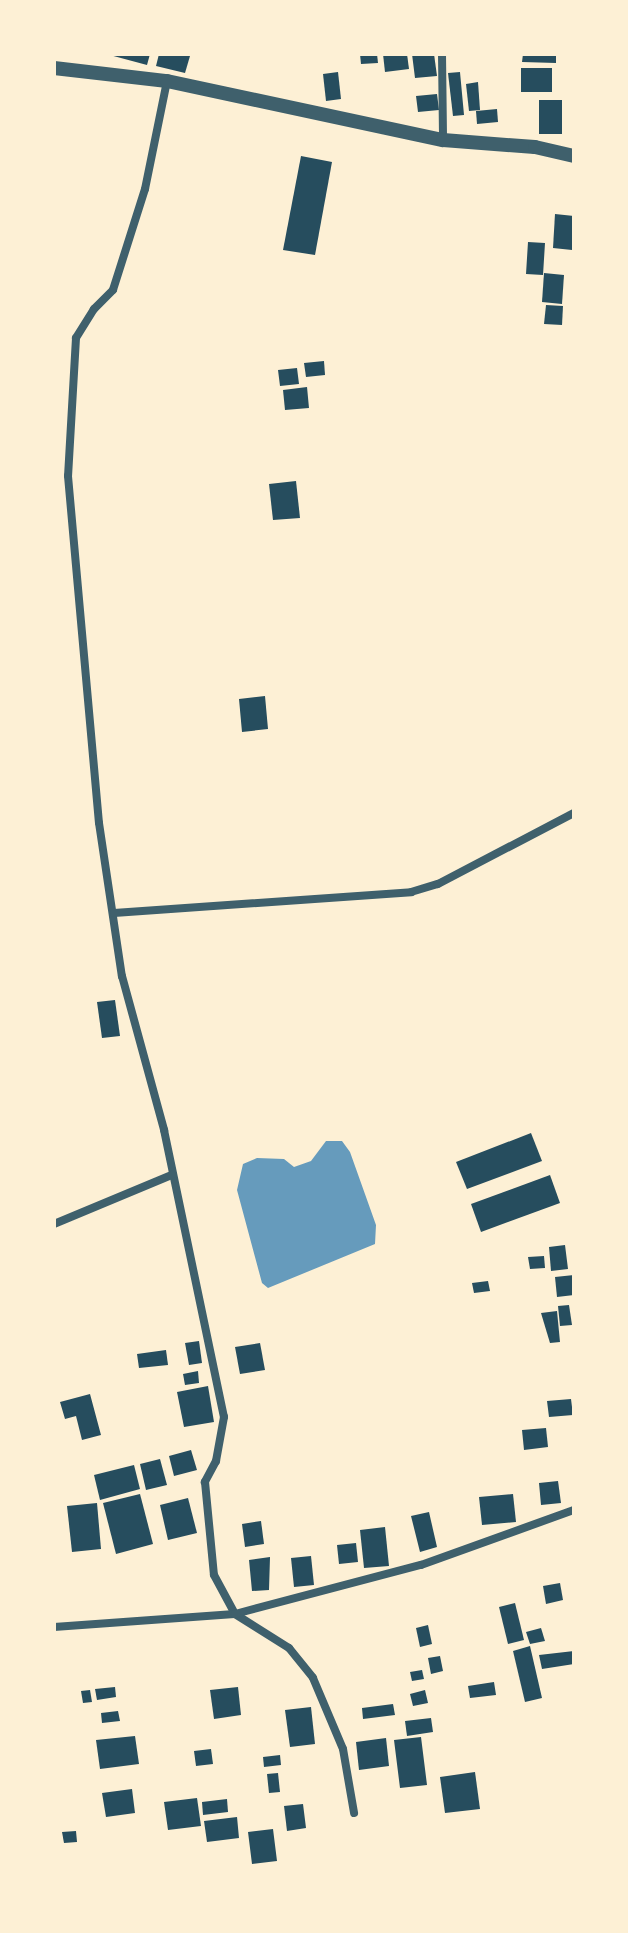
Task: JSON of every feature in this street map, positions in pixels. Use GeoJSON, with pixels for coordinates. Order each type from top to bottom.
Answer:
{"type":"FeatureCollection","features":[{"type":"Feature","properties":{"kind":"street"},"geometry":{"type":"LineString","coordinates":[[442,54],[443,140]]}},
{"type":"Feature","properties":{"kind":"street"},"geometry":{"type":"LineString","coordinates":[[54,68],[167,81],[443,140],[535,147],[574,156]]}},
{"type":"Feature","properties":{"kind":"street"},"geometry":{"type":"LineString","coordinates":[[167,81],[145,189],[113,290],[94,309],[76,338],[68,476],[99,823],[122,976],[140,1027],[224,1417],[216,1461],[205,1482],[214,1575],[235,1614],[289,1648],[313,1678],[343,1749],[354,1813]]}},
{"type":"Feature","properties":{"kind":"street"},"geometry":{"type":"LineString","coordinates":[[114,913],[411,892],[438,884],[574,813]]}},
{"type":"Feature","properties":{"kind":"street"},"geometry":{"type":"LineString","coordinates":[[54,1224],[172,1175]]}},
{"type":"Feature","properties":{"kind":"street"},"geometry":{"type":"LineString","coordinates":[[54,1627],[235,1614],[421,1565],[574,1510]]}},
{"type":"Feature","properties":{"kind":"water"},"geometry":{"type":"Polygon","coordinates":[[[326,1141],[342,1141],[350,1152],[376,1225],[375,1244],[268,1288],[262,1283],[237,1190],[243,1164],[257,1158],[284,1159],[294,1167],[311,1161],[326,1141]]]}},
{"type":"Feature","properties":{"kind":"building"},"geometry":{"type":"Polygon","coordinates":[[[106,54],[150,54],[147,65],[106,54]]]}},
{"type":"Feature","properties":{"kind":"building"},"geometry":{"type":"Polygon","coordinates":[[[159,54],[190,56],[185,73],[156,66],[159,54]]]}},
{"type":"Feature","properties":{"kind":"building"},"geometry":{"type":"Polygon","coordinates":[[[360,54],[377,54],[378,63],[361,64],[360,54]]]}},
{"type":"Feature","properties":{"kind":"building"},"geometry":{"type":"Polygon","coordinates":[[[383,54],[407,54],[409,69],[385,72],[383,54]]]}},
{"type":"Feature","properties":{"kind":"building"},"geometry":{"type":"Polygon","coordinates":[[[412,54],[434,54],[437,76],[415,78],[412,54]]]}},
{"type":"Feature","properties":{"kind":"building"},"geometry":{"type":"Polygon","coordinates":[[[523,54],[556,54],[556,63],[522,62],[523,54]]]}},
{"type":"Feature","properties":{"kind":"building"},"geometry":{"type":"Polygon","coordinates":[[[521,68],[552,68],[552,92],[521,92],[521,68]]]}},
{"type":"Feature","properties":{"kind":"building"},"geometry":{"type":"Polygon","coordinates":[[[338,72],[341,99],[326,101],[323,74],[338,72]]]}},
{"type":"Feature","properties":{"kind":"building"},"geometry":{"type":"Polygon","coordinates":[[[460,72],[464,115],[453,116],[448,73],[460,72]]]}},
{"type":"Feature","properties":{"kind":"building"},"geometry":{"type":"Polygon","coordinates":[[[478,82],[480,110],[469,111],[466,84],[478,82]]]}},
{"type":"Feature","properties":{"kind":"building"},"geometry":{"type":"Polygon","coordinates":[[[437,94],[439,110],[418,112],[416,96],[437,94]]]}},
{"type":"Feature","properties":{"kind":"building"},"geometry":{"type":"Polygon","coordinates":[[[539,100],[562,100],[562,134],[539,134],[539,100]]]}},
{"type":"Feature","properties":{"kind":"building"},"geometry":{"type":"Polygon","coordinates":[[[497,109],[498,122],[477,124],[476,111],[497,109]]]}},
{"type":"Feature","properties":{"kind":"building"},"geometry":{"type":"Polygon","coordinates":[[[301,156],[332,162],[315,255],[283,250],[301,156]]]}},
{"type":"Feature","properties":{"kind":"building"},"geometry":{"type":"Polygon","coordinates":[[[555,214],[574,216],[572,250],[553,248],[555,214]]]}},
{"type":"Feature","properties":{"kind":"building"},"geometry":{"type":"Polygon","coordinates":[[[528,242],[545,243],[543,275],[526,274],[528,242]]]}},
{"type":"Feature","properties":{"kind":"building"},"geometry":{"type":"Polygon","coordinates":[[[544,273],[564,275],[562,304],[542,302],[544,273]]]}},
{"type":"Feature","properties":{"kind":"building"},"geometry":{"type":"Polygon","coordinates":[[[546,305],[563,306],[562,325],[544,324],[546,305]]]}},
{"type":"Feature","properties":{"kind":"building"},"geometry":{"type":"Polygon","coordinates":[[[324,361],[325,375],[306,377],[304,363],[324,361]]]}},
{"type":"Feature","properties":{"kind":"building"},"geometry":{"type":"Polygon","coordinates":[[[297,368],[299,384],[280,386],[278,370],[297,368]]]}},
{"type":"Feature","properties":{"kind":"building"},"geometry":{"type":"Polygon","coordinates":[[[307,387],[309,408],[285,410],[283,390],[307,387]]]}},
{"type":"Feature","properties":{"kind":"building"},"geometry":{"type":"Polygon","coordinates":[[[296,481],[300,518],[273,520],[269,484],[296,481]]]}},
{"type":"Feature","properties":{"kind":"building"},"geometry":{"type":"Polygon","coordinates":[[[265,696],[268,729],[242,732],[239,699],[265,696]]]}},
{"type":"Feature","properties":{"kind":"building"},"geometry":{"type":"Polygon","coordinates":[[[115,1000],[120,1036],[102,1038],[97,1002],[115,1000]]]}},
{"type":"Feature","properties":{"kind":"building"},"geometry":{"type":"Polygon","coordinates":[[[531,1133],[542,1161],[467,1189],[456,1162],[531,1133]]]}},
{"type":"Feature","properties":{"kind":"building"},"geometry":{"type":"Polygon","coordinates":[[[550,1175],[560,1203],[481,1232],[471,1204],[550,1175]]]}},
{"type":"Feature","properties":{"kind":"building"},"geometry":{"type":"Polygon","coordinates":[[[565,1245],[568,1269],[551,1271],[549,1247],[565,1245]]]}},
{"type":"Feature","properties":{"kind":"building"},"geometry":{"type":"Polygon","coordinates":[[[544,1256],[545,1268],[530,1269],[528,1257],[544,1256]]]}},
{"type":"Feature","properties":{"kind":"building"},"geometry":{"type":"Polygon","coordinates":[[[574,1275],[574,1295],[557,1297],[555,1277],[574,1275]]]}},
{"type":"Feature","properties":{"kind":"building"},"geometry":{"type":"Polygon","coordinates":[[[488,1281],[490,1291],[474,1293],[472,1283],[488,1281]]]}},
{"type":"Feature","properties":{"kind":"building"},"geometry":{"type":"Polygon","coordinates":[[[569,1305],[572,1325],[560,1326],[558,1306],[569,1305]]]}},
{"type":"Feature","properties":{"kind":"building"},"geometry":{"type":"Polygon","coordinates":[[[557,1311],[560,1342],[550,1343],[541,1313],[557,1311]]]}},
{"type":"Feature","properties":{"kind":"building"},"geometry":{"type":"Polygon","coordinates":[[[199,1341],[202,1363],[189,1365],[185,1343],[199,1341]]]}},
{"type":"Feature","properties":{"kind":"building"},"geometry":{"type":"Polygon","coordinates":[[[260,1343],[265,1370],[240,1374],[235,1347],[260,1343]]]}},
{"type":"Feature","properties":{"kind":"building"},"geometry":{"type":"Polygon","coordinates":[[[166,1350],[168,1365],[139,1368],[137,1354],[166,1350]]]}},
{"type":"Feature","properties":{"kind":"building"},"geometry":{"type":"Polygon","coordinates":[[[198,1371],[199,1383],[185,1385],[183,1374],[198,1371]]]}},
{"type":"Feature","properties":{"kind":"building"},"geometry":{"type":"Polygon","coordinates":[[[208,1386],[214,1422],[184,1427],[177,1392],[208,1386]]]}},
{"type":"Feature","properties":{"kind":"building"},"geometry":{"type":"Polygon","coordinates":[[[90,1394],[101,1435],[82,1440],[76,1416],[65,1419],[60,1402],[90,1394]]]}},
{"type":"Feature","properties":{"kind":"building"},"geometry":{"type":"Polygon","coordinates":[[[571,1399],[573,1415],[549,1417],[547,1401],[571,1399]]]}},
{"type":"Feature","properties":{"kind":"building"},"geometry":{"type":"Polygon","coordinates":[[[546,1428],[548,1447],[524,1450],[522,1430],[546,1428]]]}},
{"type":"Feature","properties":{"kind":"building"},"geometry":{"type":"Polygon","coordinates":[[[191,1450],[197,1470],[174,1476],[169,1456],[191,1450]]]}},
{"type":"Feature","properties":{"kind":"building"},"geometry":{"type":"Polygon","coordinates":[[[160,1459],[167,1485],[146,1490],[140,1464],[160,1459]]]}},
{"type":"Feature","properties":{"kind":"building"},"geometry":{"type":"Polygon","coordinates":[[[134,1465],[140,1489],[100,1500],[94,1475],[134,1465]]]}},
{"type":"Feature","properties":{"kind":"building"},"geometry":{"type":"Polygon","coordinates":[[[558,1481],[561,1503],[541,1505],[539,1483],[558,1481]]]}},
{"type":"Feature","properties":{"kind":"building"},"geometry":{"type":"Polygon","coordinates":[[[140,1494],[153,1544],[116,1554],[103,1503],[140,1494]]]}},
{"type":"Feature","properties":{"kind":"building"},"geometry":{"type":"Polygon","coordinates":[[[513,1494],[516,1522],[482,1525],[479,1497],[513,1494]]]}},
{"type":"Feature","properties":{"kind":"building"},"geometry":{"type":"Polygon","coordinates":[[[188,1498],[197,1533],[168,1540],[160,1505],[188,1498]]]}},
{"type":"Feature","properties":{"kind":"building"},"geometry":{"type":"Polygon","coordinates":[[[97,1503],[101,1549],[72,1552],[67,1506],[97,1503]]]}},
{"type":"Feature","properties":{"kind":"building"},"geometry":{"type":"Polygon","coordinates":[[[429,1512],[437,1547],[420,1552],[411,1516],[429,1512]]]}},
{"type":"Feature","properties":{"kind":"building"},"geometry":{"type":"Polygon","coordinates":[[[261,1521],[264,1544],[245,1547],[242,1524],[261,1521]]]}},
{"type":"Feature","properties":{"kind":"building"},"geometry":{"type":"Polygon","coordinates":[[[385,1527],[389,1566],[364,1568],[360,1530],[385,1527]]]}},
{"type":"Feature","properties":{"kind":"building"},"geometry":{"type":"Polygon","coordinates":[[[356,1543],[358,1562],[339,1564],[337,1545],[356,1543]]]}},
{"type":"Feature","properties":{"kind":"building"},"geometry":{"type":"Polygon","coordinates":[[[311,1556],[314,1585],[294,1587],[291,1558],[311,1556]]]}},
{"type":"Feature","properties":{"kind":"building"},"geometry":{"type":"Polygon","coordinates":[[[270,1557],[269,1590],[252,1591],[249,1560],[270,1557]]]}},
{"type":"Feature","properties":{"kind":"building"},"geometry":{"type":"Polygon","coordinates":[[[560,1583],[563,1600],[546,1604],[543,1586],[560,1583]]]}},
{"type":"Feature","properties":{"kind":"building"},"geometry":{"type":"Polygon","coordinates":[[[515,1603],[524,1640],[508,1644],[499,1607],[515,1603]]]}},
{"type":"Feature","properties":{"kind":"building"},"geometry":{"type":"Polygon","coordinates":[[[428,1625],[432,1644],[420,1647],[416,1628],[428,1625]]]}},
{"type":"Feature","properties":{"kind":"building"},"geometry":{"type":"Polygon","coordinates":[[[541,1628],[545,1641],[530,1644],[526,1632],[541,1628]]]}},
{"type":"Feature","properties":{"kind":"building"},"geometry":{"type":"Polygon","coordinates":[[[530,1646],[542,1698],[525,1702],[513,1651],[530,1646]]]}},
{"type":"Feature","properties":{"kind":"building"},"geometry":{"type":"Polygon","coordinates":[[[574,1651],[574,1664],[542,1669],[539,1655],[574,1651]]]}},
{"type":"Feature","properties":{"kind":"building"},"geometry":{"type":"Polygon","coordinates":[[[440,1656],[443,1671],[431,1674],[428,1658],[440,1656]]]}},
{"type":"Feature","properties":{"kind":"building"},"geometry":{"type":"Polygon","coordinates":[[[422,1670],[424,1679],[412,1681],[410,1672],[422,1670]]]}},
{"type":"Feature","properties":{"kind":"building"},"geometry":{"type":"Polygon","coordinates":[[[494,1682],[496,1695],[470,1698],[468,1686],[494,1682]]]}},
{"type":"Feature","properties":{"kind":"building"},"geometry":{"type":"Polygon","coordinates":[[[115,1687],[116,1697],[97,1700],[95,1689],[115,1687]]]}},
{"type":"Feature","properties":{"kind":"building"},"geometry":{"type":"Polygon","coordinates":[[[238,1687],[241,1715],[214,1719],[210,1690],[238,1687]]]}},
{"type":"Feature","properties":{"kind":"building"},"geometry":{"type":"Polygon","coordinates":[[[90,1690],[92,1702],[83,1703],[81,1691],[90,1690]]]}},
{"type":"Feature","properties":{"kind":"building"},"geometry":{"type":"Polygon","coordinates":[[[425,1690],[428,1703],[413,1706],[410,1694],[425,1690]]]}},
{"type":"Feature","properties":{"kind":"building"},"geometry":{"type":"Polygon","coordinates":[[[393,1704],[395,1715],[363,1719],[362,1708],[393,1704]]]}},
{"type":"Feature","properties":{"kind":"building"},"geometry":{"type":"Polygon","coordinates":[[[311,1707],[315,1744],[290,1747],[285,1710],[311,1707]]]}},
{"type":"Feature","properties":{"kind":"building"},"geometry":{"type":"Polygon","coordinates":[[[118,1711],[120,1721],[102,1723],[101,1713],[118,1711]]]}},
{"type":"Feature","properties":{"kind":"building"},"geometry":{"type":"Polygon","coordinates":[[[431,1718],[433,1732],[407,1736],[405,1721],[431,1718]]]}},
{"type":"Feature","properties":{"kind":"building"},"geometry":{"type":"Polygon","coordinates":[[[135,1736],[139,1764],[100,1769],[96,1740],[135,1736]]]}},
{"type":"Feature","properties":{"kind":"building"},"geometry":{"type":"Polygon","coordinates":[[[421,1737],[427,1785],[400,1788],[394,1740],[421,1737]]]}},
{"type":"Feature","properties":{"kind":"building"},"geometry":{"type":"Polygon","coordinates":[[[386,1738],[389,1766],[359,1770],[356,1742],[386,1738]]]}},
{"type":"Feature","properties":{"kind":"building"},"geometry":{"type":"Polygon","coordinates":[[[211,1749],[213,1764],[196,1766],[194,1751],[211,1749]]]}},
{"type":"Feature","properties":{"kind":"building"},"geometry":{"type":"Polygon","coordinates":[[[280,1755],[281,1765],[264,1767],[263,1757],[280,1755]]]}},
{"type":"Feature","properties":{"kind":"building"},"geometry":{"type":"Polygon","coordinates":[[[475,1772],[480,1809],[445,1813],[440,1777],[475,1772]]]}},
{"type":"Feature","properties":{"kind":"building"},"geometry":{"type":"Polygon","coordinates":[[[278,1773],[280,1792],[269,1793],[267,1774],[278,1773]]]}},
{"type":"Feature","properties":{"kind":"building"},"geometry":{"type":"Polygon","coordinates":[[[132,1789],[135,1813],[106,1817],[102,1793],[132,1789]]]}},
{"type":"Feature","properties":{"kind":"building"},"geometry":{"type":"Polygon","coordinates":[[[197,1798],[201,1826],[168,1830],[164,1802],[197,1798]]]}},
{"type":"Feature","properties":{"kind":"building"},"geometry":{"type":"Polygon","coordinates":[[[227,1799],[228,1812],[203,1815],[202,1802],[227,1799]]]}},
{"type":"Feature","properties":{"kind":"building"},"geometry":{"type":"Polygon","coordinates":[[[303,1804],[306,1828],[287,1831],[284,1806],[303,1804]]]}},
{"type":"Feature","properties":{"kind":"building"},"geometry":{"type":"Polygon","coordinates":[[[237,1817],[239,1838],[207,1842],[204,1821],[237,1817]]]}},
{"type":"Feature","properties":{"kind":"building"},"geometry":{"type":"Polygon","coordinates":[[[273,1829],[277,1861],[252,1864],[248,1832],[273,1829]]]}},
{"type":"Feature","properties":{"kind":"building"},"geometry":{"type":"Polygon","coordinates":[[[76,1831],[77,1842],[64,1843],[62,1832],[76,1831]]]}}]}
